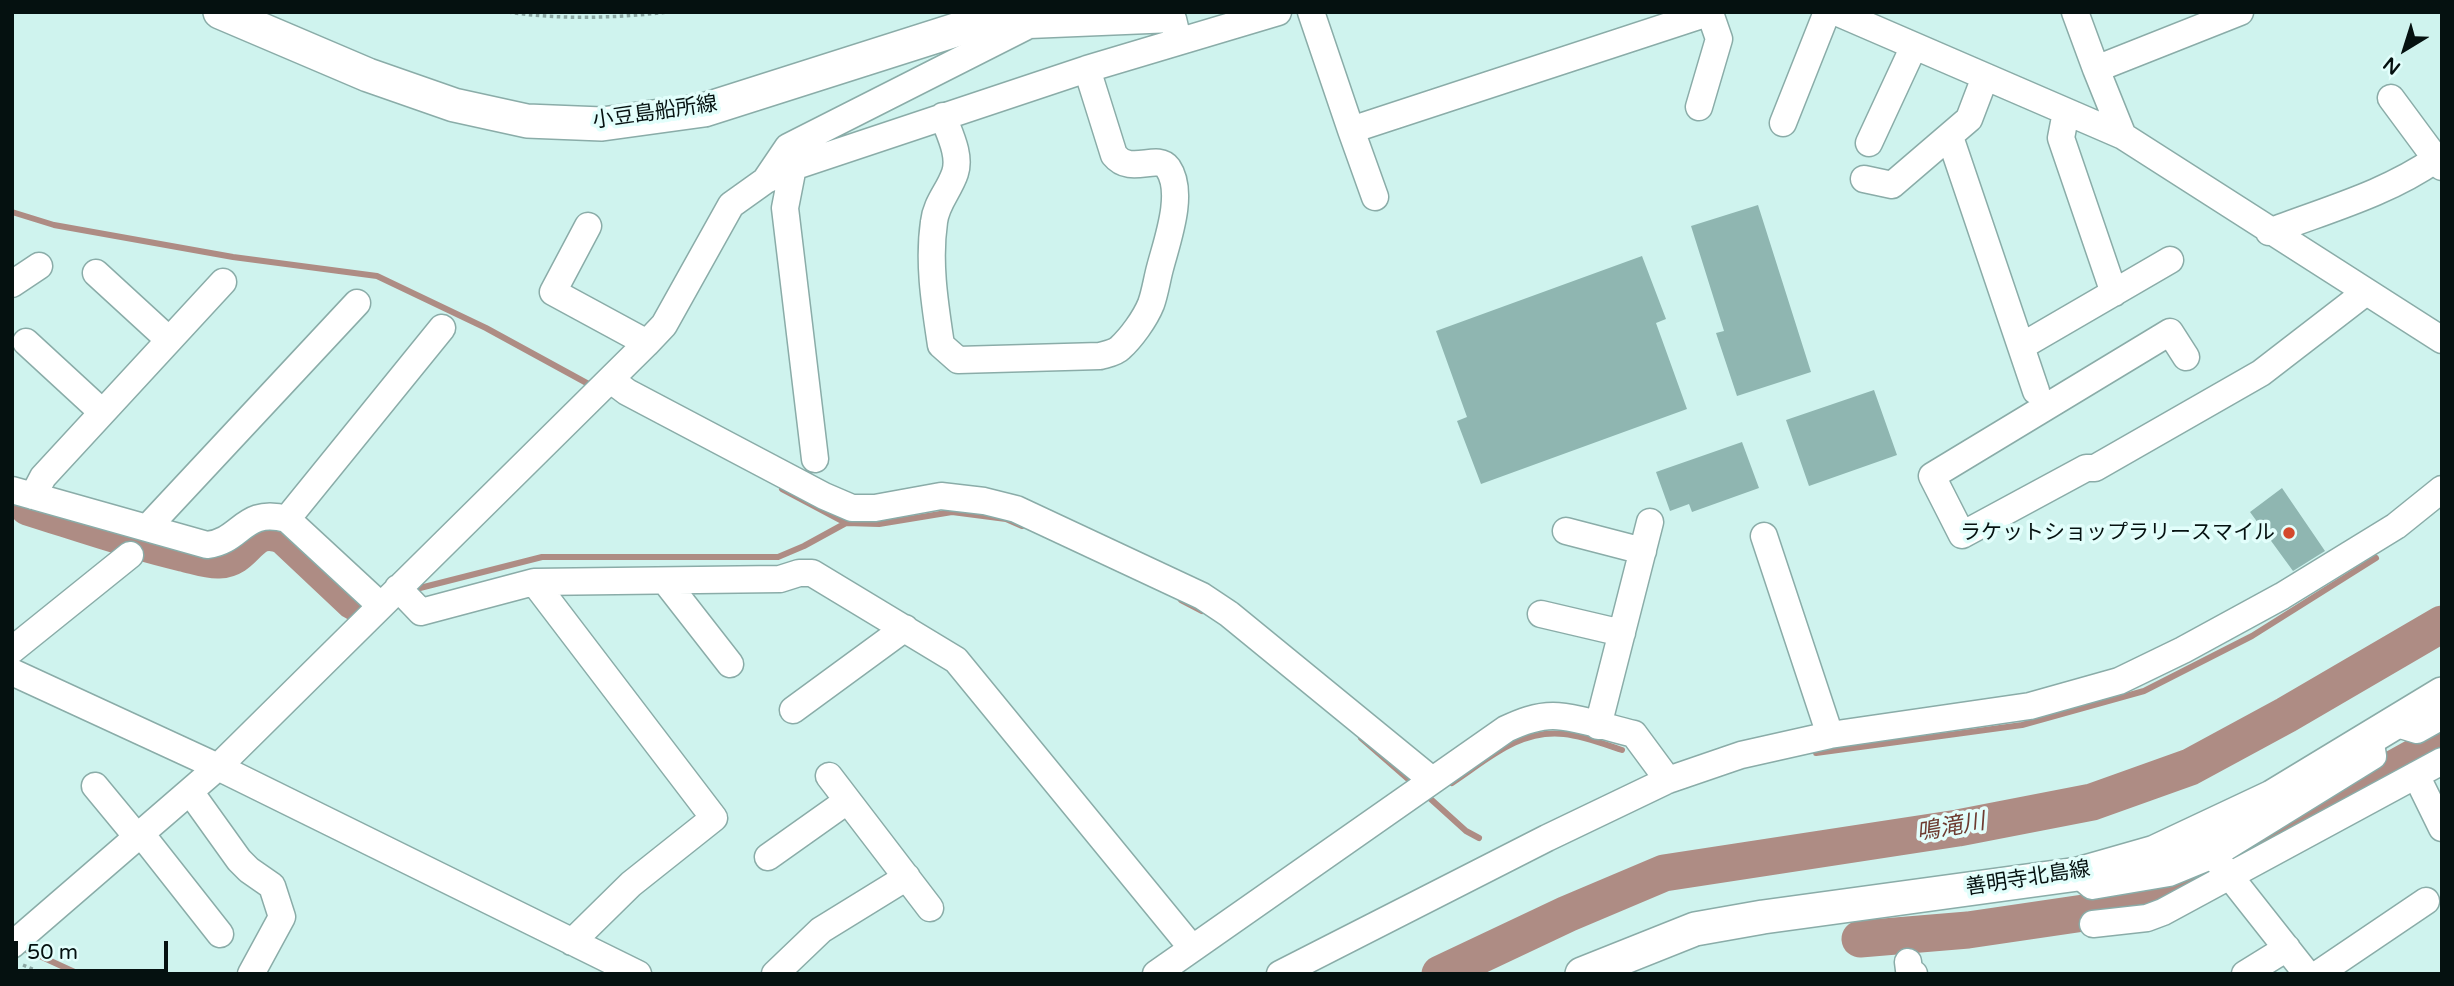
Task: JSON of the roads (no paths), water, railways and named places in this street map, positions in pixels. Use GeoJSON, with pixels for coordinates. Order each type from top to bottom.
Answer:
{"type":"FeatureCollection","features":[{"type":"Feature","properties":{"kind":"main road","name":"小豆島船所線"},"geometry":{"type":"LineString","coordinates":[[220,12],[368,75],[454,105],[527,121],[603,124],[704,110],[1022,16]]}},
{"type":"Feature","properties":{"kind":"main road","name":"善明寺北島線"},"geometry":{"type":"LineString","coordinates":[[1582,974],[1695,929],[1763,917],[2078,874],[2155,852],[2272,797],[2442,694]]}},
{"type":"Feature","properties":{"kind":"street"},"geometry":{"type":"LineString","coordinates":[[765,180],[788,147],[1022,16],[1181,24],[1278,12]]}},
{"type":"Feature","properties":{"kind":"street"},"geometry":{"type":"LineString","coordinates":[[1311,12],[1374,197]]}},
{"type":"Feature","properties":{"kind":"street"},"geometry":{"type":"LineString","coordinates":[[1783,123],[1826,12]]}},
{"type":"Feature","properties":{"kind":"street"},"geometry":{"type":"LineString","coordinates":[[1836,12],[2123,136],[2269,232],[2442,340]]}},
{"type":"Feature","properties":{"kind":"street"},"geometry":{"type":"LineString","coordinates":[[2075,12],[2123,136]]}},
{"type":"Feature","properties":{"kind":"street"},"geometry":{"type":"LineString","coordinates":[[2096,69],[2191,21],[2240,12]]}},
{"type":"Feature","properties":{"kind":"street"},"geometry":{"type":"LineString","coordinates":[[1351,130],[1710,13],[1719,39],[1699,107]]}},
{"type":"Feature","properties":{"kind":"street"},"geometry":{"type":"LineString","coordinates":[[14,949],[191,793],[647,343],[664,325],[731,205],[765,180],[793,167],[1087,69],[1181,24]]}},
{"type":"Feature","properties":{"kind":"street"},"geometry":{"type":"LineString","coordinates":[[1869,143],[1914,46]]}},
{"type":"Feature","properties":{"kind":"street"},"geometry":{"type":"LineString","coordinates":[[943,116],[956,155],[955,172],[937,205],[933,223],[932,280],[940,345],[958,360],[1100,356],[1118,350],[1151,304],[1173,215],[1174,191],[1169,170],[1164,164],[1155,162],[1127,165],[1114,155],[1087,69]]}},
{"type":"Feature","properties":{"kind":"street"},"geometry":{"type":"LineString","coordinates":[[1864,179],[1892,185],[1950,137],[1969,119],[1985,77]]}},
{"type":"Feature","properties":{"kind":"street"},"geometry":{"type":"LineString","coordinates":[[2269,232],[2384,188],[2439,163],[2391,98]]}},
{"type":"Feature","properties":{"kind":"street"},"geometry":{"type":"LineString","coordinates":[[2066,112],[2061,138],[2113,293]]}},
{"type":"Feature","properties":{"kind":"street"},"geometry":{"type":"LineString","coordinates":[[1950,137],[2036,391]]}},
{"type":"Feature","properties":{"kind":"street"},"geometry":{"type":"LineString","coordinates":[[793,167],[785,208],[816,459]]}},
{"type":"Feature","properties":{"kind":"street"},"geometry":{"type":"LineString","coordinates":[[731,205],[767,203],[785,208]]}},
{"type":"Feature","properties":{"kind":"street"},"geometry":{"type":"LineString","coordinates":[[588,226],[553,292],[647,343]]}},
{"type":"Feature","properties":{"kind":"street"},"geometry":{"type":"LineString","coordinates":[[2022,346],[2170,260]]}},
{"type":"Feature","properties":{"kind":"street"},"geometry":{"type":"LineString","coordinates":[[12,284],[39,266]]}},
{"type":"Feature","properties":{"kind":"street"},"geometry":{"type":"LineString","coordinates":[[96,273],[169,340]]}},
{"type":"Feature","properties":{"kind":"street"},"geometry":{"type":"LineString","coordinates":[[23,493],[43,477],[223,282]]}},
{"type":"Feature","properties":{"kind":"street"},"geometry":{"type":"LineString","coordinates":[[2186,357],[2170,332],[1932,476],[1962,535],[2087,468],[2095,468],[2261,373],[2366,292]]}},
{"type":"Feature","properties":{"kind":"street"},"geometry":{"type":"LineString","coordinates":[[147,528],[357,303]]}},
{"type":"Feature","properties":{"kind":"street"},"geometry":{"type":"LineString","coordinates":[[287,519],[442,328]]}},
{"type":"Feature","properties":{"kind":"street"},"geometry":{"type":"LineString","coordinates":[[26,342],[102,412]]}},
{"type":"Feature","properties":{"kind":"street"},"geometry":{"type":"LineString","coordinates":[[602,388],[627,392],[824,496],[852,508],[876,508],[941,496],[1016,509],[1202,596],[1229,614],[1424,786]]}},
{"type":"Feature","properties":{"kind":"street"},"geometry":{"type":"LineString","coordinates":[[1280,974],[1668,780],[1741,755],[1830,735],[2029,706],[2119,681],[2183,650],[2282,596],[2396,526],[2442,489]]}},
{"type":"Feature","properties":{"kind":"street"},"geometry":{"type":"LineString","coordinates":[[23,493],[207,545],[222,540],[249,520],[274,515],[287,519],[389,597],[421,612],[534,582],[780,579],[799,573],[812,573],[956,660],[1192,948]]}},
{"type":"Feature","properties":{"kind":"street"},"geometry":{"type":"LineString","coordinates":[[1598,726],[1650,522]]}},
{"type":"Feature","properties":{"kind":"street"},"geometry":{"type":"LineString","coordinates":[[1566,531],[1643,551]]}},
{"type":"Feature","properties":{"kind":"street"},"geometry":{"type":"LineString","coordinates":[[1764,536],[1830,735]]}},
{"type":"Feature","properties":{"kind":"street"},"geometry":{"type":"LineString","coordinates":[[12,650],[130,555]]}},
{"type":"Feature","properties":{"kind":"street"},"geometry":{"type":"LineString","coordinates":[[534,582],[713,818],[631,884],[572,942]]}},
{"type":"Feature","properties":{"kind":"street"},"geometry":{"type":"LineString","coordinates":[[666,582],[730,664]]}},
{"type":"Feature","properties":{"kind":"street"},"geometry":{"type":"LineString","coordinates":[[1541,614],[1622,634]]}},
{"type":"Feature","properties":{"kind":"street"},"geometry":{"type":"LineString","coordinates":[[793,710],[905,628]]}},
{"type":"Feature","properties":{"kind":"street"},"geometry":{"type":"LineString","coordinates":[[12,672],[218,767],[638,974]]}},
{"type":"Feature","properties":{"kind":"street"},"geometry":{"type":"LineString","coordinates":[[1156,974],[1506,729],[1522,722],[1556,716],[1634,734],[1668,780]]}},
{"type":"Feature","properties":{"kind":"street"},"geometry":{"type":"LineString","coordinates":[[2078,874],[2092,886],[2169,873],[2213,855],[2373,756],[2382,730],[2417,730],[2442,716]]}},
{"type":"Feature","properties":{"kind":"street"},"geometry":{"type":"LineString","coordinates":[[2093,924],[2155,915],[2231,877],[2442,761]]}},
{"type":"Feature","properties":{"kind":"street"},"geometry":{"type":"LineString","coordinates":[[2416,775],[2442,828]]}},
{"type":"Feature","properties":{"kind":"street"},"geometry":{"type":"LineString","coordinates":[[829,776],[930,908]]}},
{"type":"Feature","properties":{"kind":"street"},"geometry":{"type":"LineString","coordinates":[[95,786],[140,836],[220,934]]}},
{"type":"Feature","properties":{"kind":"street"},"geometry":{"type":"LineString","coordinates":[[191,793],[239,860],[272,886],[282,917],[251,974]]}},
{"type":"Feature","properties":{"kind":"street"},"geometry":{"type":"LineString","coordinates":[[768,857],[847,801]]}},
{"type":"Feature","properties":{"kind":"street"},"geometry":{"type":"LineString","coordinates":[[2213,855],[2307,974]]}},
{"type":"Feature","properties":{"kind":"street"},"geometry":{"type":"LineString","coordinates":[[775,974],[821,930],[907,877]]}},
{"type":"Feature","properties":{"kind":"street"},"geometry":{"type":"LineString","coordinates":[[2318,974],[2426,901]]}},
{"type":"Feature","properties":{"kind":"street"},"geometry":{"type":"LineString","coordinates":[[2245,974],[2287,948]]}},
{"type":"Feature","properties":{"kind":"waterway"},"geometry":{"type":"LineString","coordinates":[[12,212],[54,225],[233,257],[377,276],[486,328],[594,387]]}},
{"type":"Feature","properties":{"kind":"waterway"},"geometry":{"type":"LineString","coordinates":[[782,489],[846,523],[879,524],[952,512],[1006,519],[1022,526]]}},
{"type":"Feature","properties":{"kind":"waterway"},"geometry":{"type":"LineString","coordinates":[[28,507],[143,543],[210,560],[229,558],[237,554],[263,533],[284,536],[360,605]]}},
{"type":"Feature","properties":{"kind":"waterway"},"geometry":{"type":"LineString","coordinates":[[416,589],[542,557],[778,557],[846,523]]}},
{"type":"Feature","properties":{"kind":"waterway"},"geometry":{"type":"LineString","coordinates":[[1816,753],[2022,725],[2144,691],[2252,636],[2376,558]]}},
{"type":"Feature","properties":{"kind":"waterway"},"geometry":{"type":"LineString","coordinates":[[1181,600],[1202,611]]}},
{"type":"Feature","properties":{"kind":"waterway","name":"鳴滝川"},"geometry":{"type":"LineString","coordinates":[[1440,974],[1567,914],[1664,873],[1958,828],[2092,802],[2190,767],[2286,715],[2442,624]]}},
{"type":"Feature","properties":{"kind":"waterway"},"geometry":{"type":"LineString","coordinates":[[1452,783],[1504,748],[1532,736],[1571,735],[1622,750]]}},
{"type":"Feature","properties":{"kind":"waterway"},"geometry":{"type":"LineString","coordinates":[[1361,738],[1416,786]]}},
{"type":"Feature","properties":{"kind":"waterway"},"geometry":{"type":"LineString","coordinates":[[1860,939],[1968,930],[2138,905],[2171,893],[2239,859],[2312,814],[2442,742]]}},
{"type":"Feature","properties":{"kind":"waterway"},"geometry":{"type":"LineString","coordinates":[[1424,793],[1466,831],[1479,838]]}},
{"type":"Feature","properties":{"kind":"waterway"},"geometry":{"type":"LineString","coordinates":[[20,947],[79,974]]}},
{"type":"Feature","properties":{"kind":"place","name":"ラケットショップラリースマイル"},"geometry":{"type":"Point","coordinates":[2289,533]}}]}
